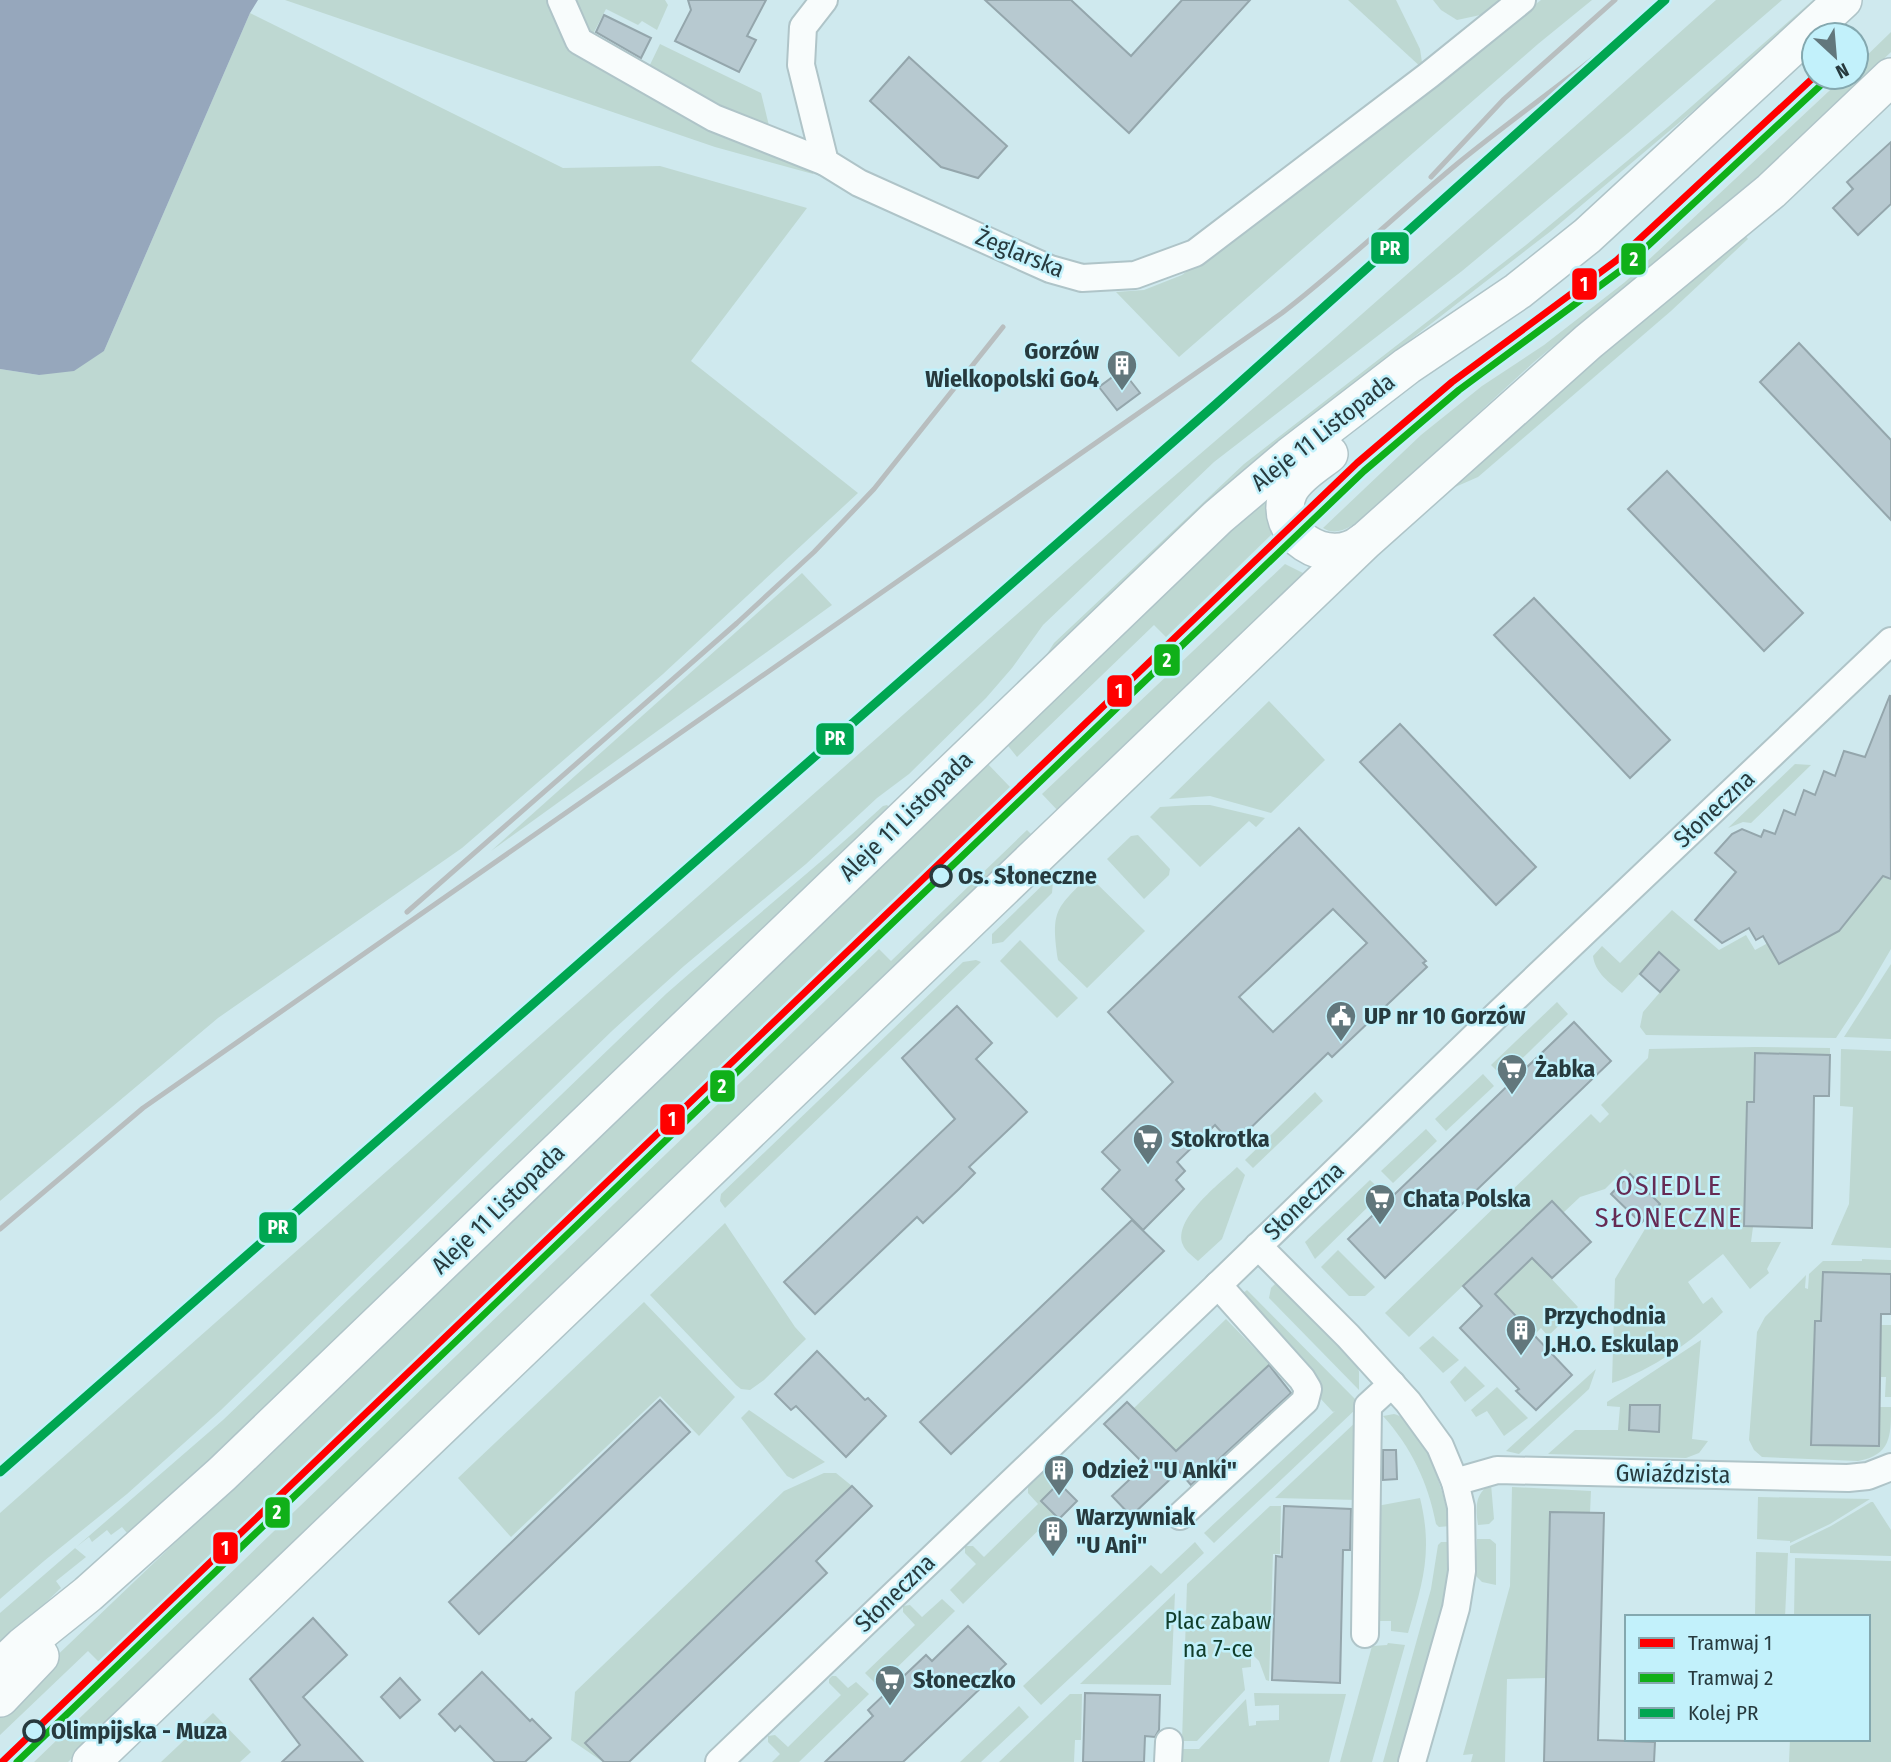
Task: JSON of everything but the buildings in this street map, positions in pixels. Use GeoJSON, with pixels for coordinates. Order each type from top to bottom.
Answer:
{"type":"FeatureCollection","features":[{"type":"Feature","properties":{"kind":"main road","name":"Aleje 11 Listopada"},"geometry":{"type":"LineString","coordinates":[[0,1668],[88,1594],[222,1474],[1218,517],[1290,456],[1407,366],[1518,292],[1587,236],[1843,0]]}},
{"type":"Feature","properties":{"kind":"main road"},"geometry":{"type":"LineString","coordinates":[[1518,292],[1441,367],[1306,472],[1288,492],[1286,512],[1289,523],[1300,540],[1328,553],[1339,553],[1358,546],[1588,342],[1771,191],[1891,77]]}},
{"type":"Feature","properties":{"kind":"main road"},"geometry":{"type":"LineString","coordinates":[[92,1762],[1364,541]]}},
{"type":"Feature","properties":{"kind":"main road"},"geometry":{"type":"LineString","coordinates":[[0,1698],[30,1669],[88,1594]]}},
{"type":"Feature","properties":{"kind":"street","name":"Żeglarska"},"geometry":{"type":"LineString","coordinates":[[561,0],[579,41],[714,118],[825,162],[859,183],[1050,269],[1082,278],[1135,275],[1195,253],[1429,75],[1522,0]]}},
{"type":"Feature","properties":{"kind":"street"},"geometry":{"type":"LineString","coordinates":[[824,0],[803,27],[801,65],[825,162]]}},
{"type":"Feature","properties":{"kind":"street","name":"Słoneczna"},"geometry":{"type":"LineString","coordinates":[[719,1762],[1539,974],[1891,641]]}},
{"type":"Feature","properties":{"kind":"street"},"geometry":{"type":"LineString","coordinates":[[1258,1246],[1348,1336],[1424,1422],[1440,1446],[1455,1482],[1461,1507],[1462,1571],[1456,1608],[1412,1762]]}},
{"type":"Feature","properties":{"kind":"street"},"geometry":{"type":"LineString","coordinates":[[1180,1516],[1306,1401],[1308,1390],[1302,1379],[1218,1285]]}},
{"type":"Feature","properties":{"kind":"street"},"geometry":{"type":"LineString","coordinates":[[1365,1634],[1367,1406],[1392,1384]]}},
{"type":"Feature","properties":{"kind":"street","name":"Gwiaździsta"},"geometry":{"type":"LineString","coordinates":[[1455,1482],[1497,1470],[1848,1478],[1868,1476],[1891,1467]]}},
{"type":"Feature","properties":{"kind":"green space"},"geometry":{"type":"Polygon","coordinates":[[[285,0],[665,0],[668,5],[657,30],[642,21],[638,25],[606,9],[592,36],[647,71],[660,44],[761,93],[771,134],[815,168],[813,174],[715,147],[285,0]]]}},
{"type":"Feature","properties":{"kind":"green space"},"geometry":{"type":"Polygon","coordinates":[[[1348,0],[1396,0],[1420,49],[1423,69],[1348,0]]]}},
{"type":"Feature","properties":{"kind":"green space"},"geometry":{"type":"Polygon","coordinates":[[[1433,0],[1503,0],[1485,14],[1457,20],[1441,10],[1433,0]]]}},
{"type":"Feature","properties":{"kind":"green space"},"geometry":{"type":"Polygon","coordinates":[[[1541,0],[1592,0],[1179,357],[1116,292],[1144,290],[1182,275],[1541,0]]]}},
{"type":"Feature","properties":{"kind":"green space"},"geometry":{"type":"Polygon","coordinates":[[[1716,0],[1782,0],[1462,271],[1214,462],[1043,625],[986,698],[909,774],[877,798],[806,864],[684,966],[613,1030],[221,1410],[127,1494],[0,1599],[0,1513],[1716,0]]]}},
{"type":"Feature","properties":{"kind":"green space"},"geometry":{"type":"Polygon","coordinates":[[[1813,0],[1819,0],[1551,231],[1265,452],[1188,520],[1038,668],[1054,643],[1244,464],[1526,245],[1668,127],[1813,0]]]}},
{"type":"Feature","properties":{"kind":"green space"},"geometry":{"type":"Polygon","coordinates":[[[250,13],[563,168],[660,166],[807,208],[691,361],[858,493],[663,674],[462,848],[218,1018],[0,1201],[0,369],[39,375],[104,351],[250,13]]]}},
{"type":"Feature","properties":{"kind":"green space"},"geometry":{"type":"Polygon","coordinates":[[[1891,32],[1891,52],[1870,72],[1870,52],[1891,32]]]}},
{"type":"Feature","properties":{"kind":"green space"},"geometry":{"type":"Polygon","coordinates":[[[1829,91],[1850,91],[1786,153],[1534,362],[1366,516],[1340,531],[1323,528],[1421,435],[1482,386],[1544,345],[1625,282],[1829,91]]]}},
{"type":"Feature","properties":{"kind":"green space"},"geometry":{"type":"Polygon","coordinates":[[[1745,235],[1748,239],[1671,311],[1478,477],[1446,491],[1539,408],[1745,235]]]}},
{"type":"Feature","properties":{"kind":"green space"},"geometry":{"type":"Polygon","coordinates":[[[1265,499],[1274,532],[1166,637],[1154,625],[1017,757],[1005,742],[1265,499]]]}},
{"type":"Feature","properties":{"kind":"green space"},"geometry":{"type":"Polygon","coordinates":[[[1285,564],[1307,575],[1060,813],[1042,794],[1285,564]]]}},
{"type":"Feature","properties":{"kind":"green space"},"geometry":{"type":"Polygon","coordinates":[[[802,573],[832,605],[491,851],[802,573]]]}},
{"type":"Feature","properties":{"kind":"green space"},"geometry":{"type":"Polygon","coordinates":[[[1269,701],[1325,760],[1271,813],[1210,796],[1169,799],[1269,701]]]}},
{"type":"Feature","properties":{"kind":"green space"},"geometry":{"type":"Polygon","coordinates":[[[986,762],[1010,787],[99,1662],[88,1651],[0,1735],[0,1710],[614,1123],[986,762]]]}},
{"type":"Feature","properties":{"kind":"green space"},"geometry":{"type":"Polygon","coordinates":[[[1795,764],[1811,765],[1751,823],[1743,822],[1728,828],[1795,764]]]}},
{"type":"Feature","properties":{"kind":"green space"},"geometry":{"type":"Polygon","coordinates":[[[887,805],[891,809],[261,1415],[127,1533],[122,1527],[111,1535],[107,1530],[92,1542],[89,1537],[76,1547],[223,1420],[666,994],[883,806],[887,805]]]}},
{"type":"Feature","properties":{"kind":"green space"},"geometry":{"type":"Polygon","coordinates":[[[1210,805],[1265,818],[1256,827],[1249,821],[1200,867],[1150,817],[1160,807],[1210,805]]]}},
{"type":"Feature","properties":{"kind":"green space"},"geometry":{"type":"Polygon","coordinates":[[[1027,830],[1035,838],[357,1482],[68,1762],[34,1762],[879,949],[891,961],[1027,830]]]}},
{"type":"Feature","properties":{"kind":"green space"},"geometry":{"type":"Polygon","coordinates":[[[1138,835],[1170,869],[1169,875],[1144,899],[1107,859],[1131,836],[1138,835]]]}},
{"type":"Feature","properties":{"kind":"green space"},"geometry":{"type":"Polygon","coordinates":[[[1891,875],[1891,949],[1836,1038],[1646,1035],[1640,1027],[1643,1012],[1679,970],[1659,953],[1622,993],[1604,977],[1594,962],[1593,956],[1602,946],[1620,963],[1672,910],[1719,950],[1746,935],[1755,950],[1768,943],[1780,964],[1839,931],[1883,876],[1888,878],[1891,875]]]}},
{"type":"Feature","properties":{"kind":"green space"},"geometry":{"type":"Polygon","coordinates":[[[1089,876],[1145,931],[1087,988],[1058,960],[1055,931],[1062,904],[1089,876]]]}},
{"type":"Feature","properties":{"kind":"green space"},"geometry":{"type":"Polygon","coordinates":[[[1050,878],[1053,881],[1052,893],[1003,942],[992,944],[992,934],[1050,878]]]}},
{"type":"Feature","properties":{"kind":"green space"},"geometry":{"type":"Polygon","coordinates":[[[1020,940],[1078,998],[1057,1018],[1000,961],[1020,940]]]}},
{"type":"Feature","properties":{"kind":"green space"},"geometry":{"type":"Polygon","coordinates":[[[963,962],[981,962],[725,1208],[720,1201],[721,1194],[963,962]]]}},
{"type":"Feature","properties":{"kind":"green space"},"geometry":{"type":"Polygon","coordinates":[[[1891,964],[1891,1039],[1844,1037],[1891,964]]]}},
{"type":"Feature","properties":{"kind":"green space"},"geometry":{"type":"Polygon","coordinates":[[[1557,1002],[1568,1014],[1503,1077],[1491,1065],[1557,1002]]]}},
{"type":"Feature","properties":{"kind":"green space"},"geometry":{"type":"Polygon","coordinates":[[[1830,1048],[1830,1055],[1755,1053],[1754,1102],[1747,1103],[1744,1226],[1753,1227],[1751,1242],[1781,1242],[1767,1269],[1769,1273],[1750,1289],[1723,1254],[1688,1282],[1703,1304],[1712,1297],[1723,1312],[1685,1344],[1657,1362],[1612,1383],[1615,1279],[1660,1204],[1625,1169],[1605,1189],[1580,1197],[1563,1213],[1552,1201],[1409,1337],[1385,1313],[1591,1114],[1600,1123],[1609,1114],[1601,1105],[1648,1058],[1649,1049],[1830,1048]]]}},
{"type":"Feature","properties":{"kind":"green space"},"geometry":{"type":"Polygon","coordinates":[[[1841,1049],[1891,1051],[1891,1248],[1831,1245],[1849,1204],[1853,1107],[1840,1106],[1841,1049]]]}},
{"type":"Feature","properties":{"kind":"green space"},"geometry":{"type":"Polygon","coordinates":[[[1483,1074],[1494,1086],[1446,1131],[1435,1119],[1483,1074]]]}},
{"type":"Feature","properties":{"kind":"green space"},"geometry":{"type":"Polygon","coordinates":[[[1315,1092],[1323,1101],[1253,1168],[1245,1160],[1315,1092]]]}},
{"type":"Feature","properties":{"kind":"green space"},"geometry":{"type":"Polygon","coordinates":[[[1426,1129],[1437,1141],[1393,1183],[1381,1171],[1426,1129]]]}},
{"type":"Feature","properties":{"kind":"green space"},"geometry":{"type":"Polygon","coordinates":[[[1237,1167],[1245,1175],[1222,1239],[1198,1261],[1183,1245],[1185,1224],[1200,1202],[1237,1167]]]}},
{"type":"Feature","properties":{"kind":"green space"},"geometry":{"type":"Polygon","coordinates":[[[1370,1180],[1383,1192],[1315,1259],[1305,1242],[1370,1180]]]}},
{"type":"Feature","properties":{"kind":"green space"},"geometry":{"type":"Polygon","coordinates":[[[725,1223],[795,1327],[806,1339],[750,1390],[736,1385],[650,1295],[725,1223]]]}},
{"type":"Feature","properties":{"kind":"green space"},"geometry":{"type":"Polygon","coordinates":[[[1338,1250],[1375,1287],[1365,1296],[1349,1296],[1321,1267],[1338,1250]]]}},
{"type":"Feature","properties":{"kind":"green space"},"geometry":{"type":"Polygon","coordinates":[[[1532,1258],[1578,1307],[1548,1336],[1541,1328],[1534,1335],[1496,1296],[1532,1258]]]}},
{"type":"Feature","properties":{"kind":"green space"},"geometry":{"type":"Polygon","coordinates":[[[1891,1260],[1891,1274],[1823,1272],[1821,1321],[1815,1321],[1812,1445],[1879,1446],[1880,1407],[1891,1407],[1887,1443],[1877,1454],[1858,1461],[1762,1457],[1754,1450],[1749,1440],[1757,1332],[1765,1317],[1806,1275],[1805,1288],[1808,1289],[1809,1274],[1823,1261],[1891,1260]]]}},
{"type":"Feature","properties":{"kind":"green space"},"geometry":{"type":"Polygon","coordinates":[[[1278,1281],[1357,1364],[1359,1390],[1269,1298],[1271,1288],[1278,1281]]]}},
{"type":"Feature","properties":{"kind":"green space"},"geometry":{"type":"Polygon","coordinates":[[[1247,1290],[1356,1400],[1357,1408],[1214,1543],[1204,1533],[1335,1411],[1319,1397],[1239,1296],[1247,1290]]]}},
{"type":"Feature","properties":{"kind":"green space"},"geometry":{"type":"Polygon","coordinates":[[[644,1302],[735,1397],[699,1436],[660,1396],[511,1537],[458,1478],[644,1302]]]}},
{"type":"Feature","properties":{"kind":"green space"},"geometry":{"type":"Polygon","coordinates":[[[1226,1319],[1257,1351],[1263,1346],[1275,1359],[1173,1454],[1133,1409],[1226,1319]]]}},
{"type":"Feature","properties":{"kind":"green space"},"geometry":{"type":"Polygon","coordinates":[[[1881,1325],[1891,1325],[1891,1397],[1885,1397],[1886,1377],[1879,1377],[1881,1325]]]}},
{"type":"Feature","properties":{"kind":"green space"},"geometry":{"type":"Polygon","coordinates":[[[1433,1336],[1459,1360],[1443,1373],[1419,1348],[1433,1336]]]}},
{"type":"Feature","properties":{"kind":"green space"},"geometry":{"type":"Polygon","coordinates":[[[1701,1340],[1692,1439],[1708,1441],[1699,1453],[1686,1458],[1548,1454],[1575,1430],[1618,1430],[1620,1407],[1607,1406],[1607,1402],[1701,1340]]]}},
{"type":"Feature","properties":{"kind":"green space"},"geometry":{"type":"Polygon","coordinates":[[[1465,1366],[1485,1386],[1465,1402],[1450,1382],[1465,1366]]]}},
{"type":"Feature","properties":{"kind":"green space"},"geometry":{"type":"Polygon","coordinates":[[[1596,1369],[1589,1389],[1519,1454],[1506,1451],[1596,1369]]]}},
{"type":"Feature","properties":{"kind":"green space"},"geometry":{"type":"Polygon","coordinates":[[[1497,1387],[1528,1418],[1504,1436],[1487,1411],[1476,1417],[1471,1410],[1497,1387]]]}},
{"type":"Feature","properties":{"kind":"green space"},"geometry":{"type":"Polygon","coordinates":[[[749,1410],[825,1462],[793,1479],[787,1476],[741,1418],[749,1410]]]}},
{"type":"Feature","properties":{"kind":"green space"},"geometry":{"type":"Polygon","coordinates":[[[1394,1414],[1405,1419],[1424,1445],[1439,1481],[1450,1526],[1439,1527],[1436,1524],[1417,1466],[1402,1440],[1383,1416],[1394,1414]]]}},
{"type":"Feature","properties":{"kind":"green space"},"geometry":{"type":"Polygon","coordinates":[[[1358,1420],[1358,1500],[1275,1498],[1358,1420]]]}},
{"type":"Feature","properties":{"kind":"green space"},"geometry":{"type":"Polygon","coordinates":[[[1053,1466],[1069,1473],[1041,1501],[1054,1515],[963,1604],[950,1590],[976,1564],[965,1553],[965,1546],[973,1546],[984,1557],[1038,1504],[1028,1493],[1028,1483],[1041,1471],[1053,1466]]]}},
{"type":"Feature","properties":{"kind":"green space"},"geometry":{"type":"Polygon","coordinates":[[[824,1473],[836,1473],[852,1486],[584,1743],[603,1762],[571,1740],[575,1692],[784,1491],[824,1473]]]}},
{"type":"Feature","properties":{"kind":"green space"},"geometry":{"type":"Polygon","coordinates":[[[1491,1484],[1494,1519],[1489,1524],[1478,1525],[1479,1497],[1491,1484]]]}},
{"type":"Feature","properties":{"kind":"green space"},"geometry":{"type":"Polygon","coordinates":[[[1512,1487],[1591,1491],[1590,1513],[1550,1513],[1546,1678],[1507,1679],[1505,1762],[1471,1762],[1473,1754],[1463,1755],[1510,1586],[1512,1487]]]}},
{"type":"Feature","properties":{"kind":"green space"},"geometry":{"type":"Polygon","coordinates":[[[1758,1497],[1870,1499],[1830,1524],[1790,1543],[1757,1539],[1758,1497]]]}},
{"type":"Feature","properties":{"kind":"green space"},"geometry":{"type":"Polygon","coordinates":[[[1420,1498],[1426,1534],[1422,1582],[1408,1633],[1391,1631],[1391,1621],[1375,1621],[1377,1506],[1420,1498]]]}},
{"type":"Feature","properties":{"kind":"green space"},"geometry":{"type":"Polygon","coordinates":[[[1871,1502],[1891,1530],[1891,1556],[1790,1553],[1790,1546],[1871,1502]]]}},
{"type":"Feature","properties":{"kind":"green space","name":"Plac zabaw na 7-ce"},"geometry":{"type":"Polygon","coordinates":[[[1270,1506],[1281,1506],[1280,1554],[1273,1554],[1269,1681],[1266,1680],[1259,1661],[1251,1653],[1251,1667],[1242,1668],[1245,1690],[1197,1741],[1182,1741],[1187,1584],[1270,1506]]]}},
{"type":"Feature","properties":{"kind":"green space"},"geometry":{"type":"Polygon","coordinates":[[[1477,1539],[1490,1539],[1496,1544],[1496,1585],[1482,1582],[1475,1575],[1477,1539]]]}},
{"type":"Feature","properties":{"kind":"green space"},"geometry":{"type":"Polygon","coordinates":[[[1195,1542],[1204,1553],[1041,1705],[1023,1686],[1151,1565],[1161,1574],[1195,1542]]]}},
{"type":"Feature","properties":{"kind":"green space"},"geometry":{"type":"Polygon","coordinates":[[[1441,1542],[1451,1542],[1452,1556],[1444,1606],[1402,1762],[1383,1762],[1431,1589],[1438,1545],[1441,1542]]]}},
{"type":"Feature","properties":{"kind":"green space"},"geometry":{"type":"Polygon","coordinates":[[[75,1548],[86,1557],[56,1581],[61,1588],[0,1646],[0,1613],[75,1548]]]}},
{"type":"Feature","properties":{"kind":"green space"},"geometry":{"type":"Polygon","coordinates":[[[1756,1552],[1788,1553],[1785,1615],[1755,1615],[1756,1552]]]}},
{"type":"Feature","properties":{"kind":"green space"},"geometry":{"type":"Polygon","coordinates":[[[1795,1558],[1891,1561],[1891,1762],[1789,1762],[1790,1741],[1870,1741],[1870,1615],[1794,1615],[1795,1558]]]}},
{"type":"Feature","properties":{"kind":"green space"},"geometry":{"type":"Polygon","coordinates":[[[1175,1593],[1171,1685],[1080,1684],[1175,1593]]]}},
{"type":"Feature","properties":{"kind":"green space"},"geometry":{"type":"Polygon","coordinates":[[[942,1599],[955,1611],[878,1686],[865,1673],[915,1625],[903,1612],[903,1606],[910,1605],[922,1617],[942,1599]]]}},
{"type":"Feature","properties":{"kind":"green space"},"geometry":{"type":"Polygon","coordinates":[[[1388,1643],[1405,1645],[1372,1762],[1340,1762],[1372,1646],[1388,1643]]]}},
{"type":"Feature","properties":{"kind":"green space"},"geometry":{"type":"Polygon","coordinates":[[[832,1676],[836,1676],[848,1688],[856,1682],[869,1694],[799,1762],[772,1762],[780,1754],[768,1742],[768,1736],[775,1735],[788,1747],[841,1695],[829,1683],[832,1676]]]}},
{"type":"Feature","properties":{"kind":"green space"},"geometry":{"type":"Polygon","coordinates":[[[1254,1693],[1346,1694],[1329,1762],[1181,1762],[1182,1749],[1199,1749],[1246,1699],[1249,1726],[1256,1725],[1256,1721],[1279,1720],[1279,1705],[1255,1706],[1254,1693]]]}},
{"type":"Feature","properties":{"kind":"green space"},"geometry":{"type":"Polygon","coordinates":[[[1070,1694],[1082,1694],[1081,1740],[1075,1740],[1074,1762],[999,1762],[1070,1694]]]}},
{"type":"Feature","properties":{"kind":"green space"},"geometry":{"type":"Polygon","coordinates":[[[1019,1706],[1029,1717],[981,1762],[960,1762],[1019,1706]]]}},
{"type":"Feature","properties":{"kind":"green space"},"geometry":{"type":"Polygon","coordinates":[[[213,1713],[251,1752],[240,1762],[161,1762],[213,1713]]]}},
{"type":"Feature","properties":{"kind":"water"},"geometry":{"type":"Polygon","coordinates":[[[0,0],[258,0],[250,13],[104,351],[74,371],[39,375],[0,369],[0,0]]]}},
{"type":"Feature","properties":{"kind":"railway"},"geometry":{"type":"LineString","coordinates":[[1431,177],[1504,99],[1615,0]]}},
{"type":"Feature","properties":{"kind":"railway"},"geometry":{"type":"LineString","coordinates":[[0,1229],[143,1108],[1282,313],[1457,164],[1654,9]]}},
{"type":"Feature","properties":{"kind":"railway"},"geometry":{"type":"LineString","coordinates":[[407,912],[737,623],[814,552],[874,489],[1003,327]]}},
{"type":"Feature","properties":{"kind":"tram line","name":"1"},"geometry":{"type":"LineString","coordinates":[[2,1762],[1357,463],[1452,382],[1617,260],[1800,90]]}},
{"type":"Feature","properties":{"kind":"tram line","name":"2"},"geometry":{"type":"LineString","coordinates":[[17,1762],[1364,471],[1459,390],[1624,268],[1815,91]]}},
{"type":"Feature","properties":{"kind":"rail line","name":"PR"},"geometry":{"type":"LineString","coordinates":[[0,1472],[1215,405],[1665,0]]}},
{"type":"Feature","properties":{"kind":"place","name":"Gorzów Wielkopolski Go4"},"geometry":{"type":"Point","coordinates":[1122,392]}},
{"type":"Feature","properties":{"kind":"place","name":"Os. Słoneczne"},"geometry":{"type":"Point","coordinates":[941,876]}},
{"type":"Feature","properties":{"kind":"place","name":"UP nr 10 Gorzów"},"geometry":{"type":"Point","coordinates":[1341,1043]}},
{"type":"Feature","properties":{"kind":"place","name":"Żabka"},"geometry":{"type":"Point","coordinates":[1512,1096]}},
{"type":"Feature","properties":{"kind":"place","name":"Stokrotka"},"geometry":{"type":"Point","coordinates":[1148,1166]}},
{"type":"Feature","properties":{"kind":"place","name":"Chata Polska"},"geometry":{"type":"Point","coordinates":[1380,1226]}},
{"type":"Feature","properties":{"kind":"place","name":"Przychodnia J.H.O. Eskulap"},"geometry":{"type":"Point","coordinates":[1521,1357]}},
{"type":"Feature","properties":{"kind":"place","name":"Odzież \"U Anki\""},"geometry":{"type":"Point","coordinates":[1059,1497]}},
{"type":"Feature","properties":{"kind":"place","name":"Warzywniak \"U Ani\""},"geometry":{"type":"Point","coordinates":[1053,1558]}},
{"type":"Feature","properties":{"kind":"place","name":"Słoneczko"},"geometry":{"type":"Point","coordinates":[890,1707]}},
{"type":"Feature","properties":{"kind":"place","name":"Olimpijska - Muza"},"geometry":{"type":"Point","coordinates":[34,1731]}},
{"type":"Feature","properties":{"kind":"district","name":"OSIEDLE SŁONECZNE"},"geometry":{"type":"Point","coordinates":[1669,1201]}}]}
